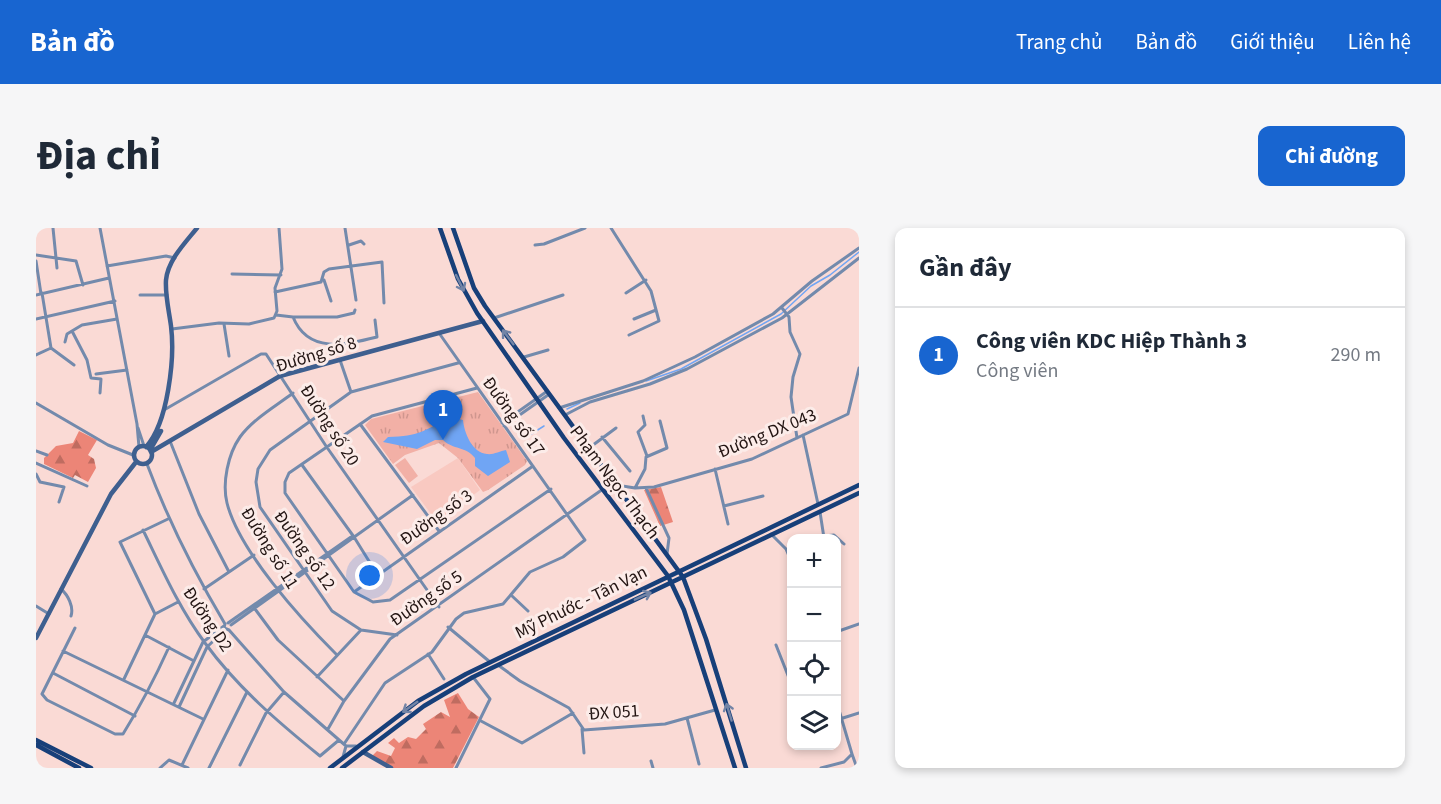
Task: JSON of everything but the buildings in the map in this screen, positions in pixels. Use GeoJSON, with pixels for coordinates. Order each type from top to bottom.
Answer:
{"type":"FeatureCollection","features":[{"type":"Feature","properties":{"kind":"main road","name":"Phạm Ngọc Thạch"},"geometry":{"type":"LineString","coordinates":[[440,228],[458,279],[483,321],[672,583],[695,644],[735,768]]}},
{"type":"Feature","properties":{"kind":"main road","name":"Phạm Ngọc Thạch"},"geometry":{"type":"LineString","coordinates":[[453,228],[474,288],[558,409],[683,577],[706,639],[746,768]]}},
{"type":"Feature","properties":{"kind":"main road","name":"Mỹ Phước - Tân Vạn"},"geometry":{"type":"LineString","coordinates":[[330,768],[418,701],[490,662],[859,485]]}},
{"type":"Feature","properties":{"kind":"main road","name":"Mỹ Phước - Tân Vạn"},"geometry":{"type":"LineString","coordinates":[[342,768],[437,698],[473,677],[859,493]]}},
{"type":"Feature","properties":{"kind":"main road"},"geometry":{"type":"LineString","coordinates":[[695,644],[706,639]]}},
{"type":"Feature","properties":{"kind":"main road"},"geometry":{"type":"LineString","coordinates":[[36,740],[91,768]]}},
{"type":"Feature","properties":{"kind":"main road"},"geometry":{"type":"LineString","coordinates":[[36,745],[79,768]]}},
{"type":"Feature","properties":{"kind":"street"},"geometry":{"type":"LineString","coordinates":[[53,228],[57,268]]}},
{"type":"Feature","properties":{"kind":"street"},"geometry":{"type":"LineString","coordinates":[[100,228],[138,426],[152,457],[147,464]]}},
{"type":"Feature","properties":{"kind":"street"},"geometry":{"type":"LineString","coordinates":[[134,455],[146,448],[156,437],[161,423],[172,328],[166,280],[174,258],[195,228]]}},
{"type":"Feature","properties":{"kind":"street"},"geometry":{"type":"LineString","coordinates":[[172,328],[270,321],[276,315],[275,292],[281,275],[279,228]]}},
{"type":"Feature","properties":{"kind":"street"},"geometry":{"type":"LineString","coordinates":[[345,228],[353,265],[356,300]]}},
{"type":"Feature","properties":{"kind":"street"},"geometry":{"type":"LineString","coordinates":[[534,245],[544,244],[585,228]]}},
{"type":"Feature","properties":{"kind":"street"},"geometry":{"type":"LineString","coordinates":[[611,228],[646,280],[656,310],[658,322],[629,334]]}},
{"type":"Feature","properties":{"kind":"street"},"geometry":{"type":"LineString","coordinates":[[349,245],[361,241],[364,244]]}},
{"type":"Feature","properties":{"kind":"street"},"geometry":{"type":"LineString","coordinates":[[558,409],[643,381],[678,365],[782,308],[812,281],[859,248]]}},
{"type":"Feature","properties":{"kind":"street"},"geometry":{"type":"LineString","coordinates":[[36,255],[76,261],[83,285]]}},
{"type":"Feature","properties":{"kind":"street"},"geometry":{"type":"LineString","coordinates":[[107,266],[166,256],[174,258]]}},
{"type":"Feature","properties":{"kind":"street"},"geometry":{"type":"LineString","coordinates":[[563,415],[590,402],[646,385],[687,369],[787,313],[859,258]]}},
{"type":"Feature","properties":{"kind":"street"},"geometry":{"type":"LineString","coordinates":[[36,261],[51,348],[74,365]]}},
{"type":"Feature","properties":{"kind":"street"},"geometry":{"type":"LineString","coordinates":[[331,302],[324,280],[324,272],[329,268],[383,263],[384,303]]}},
{"type":"Feature","properties":{"kind":"street"},"geometry":{"type":"LineString","coordinates":[[232,274],[281,275]]}},
{"type":"Feature","properties":{"kind":"street"},"geometry":{"type":"LineString","coordinates":[[36,295],[109,278]]}},
{"type":"Feature","properties":{"kind":"street"},"geometry":{"type":"LineString","coordinates":[[275,292],[310,286],[324,280]]}},
{"type":"Feature","properties":{"kind":"street"},"geometry":{"type":"LineString","coordinates":[[626,293],[646,280]]}},
{"type":"Feature","properties":{"kind":"street"},"geometry":{"type":"LineString","coordinates":[[140,295],[167,295]]}},
{"type":"Feature","properties":{"kind":"street"},"geometry":{"type":"LineString","coordinates":[[494,318],[563,295]]}},
{"type":"Feature","properties":{"kind":"street"},"geometry":{"type":"LineString","coordinates":[[36,319],[115,302]]}},
{"type":"Feature","properties":{"kind":"street"},"geometry":{"type":"LineString","coordinates":[[782,308],[787,313],[790,332],[800,354],[793,377],[791,397],[797,438]]}},
{"type":"Feature","properties":{"kind":"street"},"geometry":{"type":"LineString","coordinates":[[276,315],[337,317],[354,313],[355,310]]}},
{"type":"Feature","properties":{"kind":"street"},"geometry":{"type":"LineString","coordinates":[[634,319],[656,310]]}},
{"type":"Feature","properties":{"kind":"street"},"geometry":{"type":"LineString","coordinates":[[293,317],[304,334],[326,345],[376,337],[375,320]]}},
{"type":"Feature","properties":{"kind":"street"},"geometry":{"type":"LineString","coordinates":[[64,342],[66,335],[88,323],[117,319]]}},
{"type":"Feature","properties":{"kind":"street","name":"Đường số 8"},"geometry":{"type":"LineString","coordinates":[[146,448],[167,443],[280,376],[483,321]]}},
{"type":"Feature","properties":{"kind":"street"},"geometry":{"type":"LineString","coordinates":[[224,324],[229,356]]}},
{"type":"Feature","properties":{"kind":"street"},"geometry":{"type":"LineString","coordinates":[[72,331],[87,360],[91,378],[101,379],[100,393]]}},
{"type":"Feature","properties":{"kind":"street","name":"Đường số 17"},"geometry":{"type":"LineString","coordinates":[[439,333],[585,540],[562,556],[530,572],[511,595]]}},
{"type":"Feature","properties":{"kind":"street"},"geometry":{"type":"LineString","coordinates":[[36,355],[51,348]]}},
{"type":"Feature","properties":{"kind":"street"},"geometry":{"type":"LineString","coordinates":[[523,358],[548,350]]}},
{"type":"Feature","properties":{"kind":"street","name":"Đường số 20"},"geometry":{"type":"LineString","coordinates":[[164,410],[263,353],[293,393],[326,446],[439,607]]}},
{"type":"Feature","properties":{"kind":"street"},"geometry":{"type":"LineString","coordinates":[[340,360],[351,392],[458,363]]}},
{"type":"Feature","properties":{"kind":"street","name":"Đường DX 043"},"geometry":{"type":"LineString","coordinates":[[614,485],[635,489],[646,488],[752,459],[797,438],[850,412],[859,368]]}},
{"type":"Feature","properties":{"kind":"street"},"geometry":{"type":"LineString","coordinates":[[96,374],[127,370]]}},
{"type":"Feature","properties":{"kind":"street"},"geometry":{"type":"LineString","coordinates":[[477,388],[372,416],[289,473],[285,482],[285,492],[354,592],[373,602],[382,602],[403,593],[551,489]]}},
{"type":"Feature","properties":{"kind":"street","name":"Đường số 12"},"geometry":{"type":"LineString","coordinates":[[351,392],[270,450],[258,469],[256,482],[260,507],[303,573],[332,611],[361,630],[397,635]]}},
{"type":"Feature","properties":{"kind":"street","name":"Đường số 11"},"geometry":{"type":"LineString","coordinates":[[293,393],[241,436],[228,466],[226,501],[236,527],[278,589],[300,619],[336,654]]}},
{"type":"Feature","properties":{"kind":"street"},"geometry":{"type":"LineString","coordinates":[[503,424],[547,393]]}},
{"type":"Feature","properties":{"kind":"street"},"geometry":{"type":"LineString","coordinates":[[36,403],[108,445],[134,455]]}},
{"type":"Feature","properties":{"kind":"street"},"geometry":{"type":"LineString","coordinates":[[635,489],[645,469],[647,456],[638,432],[645,425],[643,416]]}},
{"type":"Feature","properties":{"kind":"street"},"geometry":{"type":"LineString","coordinates":[[647,456],[667,448],[660,421]]}},
{"type":"Feature","properties":{"kind":"street"},"geometry":{"type":"LineString","coordinates":[[360,424],[439,531]]}},
{"type":"Feature","properties":{"kind":"street"},"geometry":{"type":"LineString","coordinates":[[138,426],[146,448]]}},
{"type":"Feature","properties":{"kind":"street"},"geometry":{"type":"LineString","coordinates":[[588,449],[616,428]]}},
{"type":"Feature","properties":{"kind":"street"},"geometry":{"type":"LineString","coordinates":[[803,435],[819,505]]}},
{"type":"Feature","properties":{"kind":"street"},"geometry":{"type":"LineString","coordinates":[[143,438],[156,437],[167,443],[199,514],[229,572]]}},
{"type":"Feature","properties":{"kind":"street"},"geometry":{"type":"LineString","coordinates":[[602,437],[630,471]]}},
{"type":"Feature","properties":{"kind":"street"},"geometry":{"type":"LineString","coordinates":[[36,451],[47,455]]}},
{"type":"Feature","properties":{"kind":"street"},"geometry":{"type":"LineString","coordinates":[[134,455],[136,462]]}},
{"type":"Feature","properties":{"kind":"street"},"geometry":{"type":"LineString","coordinates":[[136,462],[147,464]]}},
{"type":"Feature","properties":{"kind":"street"},"geometry":{"type":"LineString","coordinates":[[36,638],[111,494],[136,462]]}},
{"type":"Feature","properties":{"kind":"street"},"geometry":{"type":"LineString","coordinates":[[36,463],[87,486]]}},
{"type":"Feature","properties":{"kind":"street"},"geometry":{"type":"LineString","coordinates":[[147,464],[168,519],[204,589],[227,626],[284,692],[345,745],[358,746]]}},
{"type":"Feature","properties":{"kind":"street"},"geometry":{"type":"LineString","coordinates":[[302,465],[354,537],[377,574]]}},
{"type":"Feature","properties":{"kind":"street","name":"Đường số 3"},"geometry":{"type":"LineString","coordinates":[[354,592],[533,466]]}},
{"type":"Feature","properties":{"kind":"street"},"geometry":{"type":"LineString","coordinates":[[715,469],[728,524]]}},
{"type":"Feature","properties":{"kind":"street"},"geometry":{"type":"LineString","coordinates":[[36,474],[40,482],[64,487],[59,502]]}},
{"type":"Feature","properties":{"kind":"street"},"geometry":{"type":"LineString","coordinates":[[646,488],[669,538],[667,554]]}},
{"type":"Feature","properties":{"kind":"street","name":"Đường số 5"},"geometry":{"type":"LineString","coordinates":[[328,729],[344,701],[390,639],[439,607],[604,489]]}},
{"type":"Feature","properties":{"kind":"street"},"geometry":{"type":"LineString","coordinates":[[179,707],[184,687],[203,642],[413,495]]}},
{"type":"Feature","properties":{"kind":"street"},"geometry":{"type":"LineString","coordinates":[[724,506],[763,496]]}},
{"type":"Feature","properties":{"kind":"street"},"geometry":{"type":"LineString","coordinates":[[819,512],[823,534]]}},
{"type":"Feature","properties":{"kind":"street"},"geometry":{"type":"LineString","coordinates":[[155,614],[120,542],[168,519]]}},
{"type":"Feature","properties":{"kind":"street","name":"Đường D2"},"geometry":{"type":"LineString","coordinates":[[143,530],[178,602],[203,642],[266,713],[320,756],[339,740]]}},
{"type":"Feature","properties":{"kind":"street"},"geometry":{"type":"LineString","coordinates":[[771,534],[787,551]]}},
{"type":"Feature","properties":{"kind":"street"},"geometry":{"type":"LineString","coordinates":[[841,541],[844,544]]}},
{"type":"Feature","properties":{"kind":"street"},"geometry":{"type":"LineString","coordinates":[[204,589],[254,555]]}},
{"type":"Feature","properties":{"kind":"street"},"geometry":{"type":"LineString","coordinates":[[61,589],[68,594],[73,610],[71,616]]}},
{"type":"Feature","properties":{"kind":"street"},"geometry":{"type":"LineString","coordinates":[[173,704],[207,646],[227,626],[255,609],[278,589]]}},
{"type":"Feature","properties":{"kind":"street"},"geometry":{"type":"LineString","coordinates":[[343,757],[345,745],[386,683],[428,654],[448,627],[464,613],[503,604],[511,595],[528,611]]}},
{"type":"Feature","properties":{"kind":"street"},"geometry":{"type":"LineString","coordinates":[[124,679],[155,614],[178,602]]}},
{"type":"Feature","properties":{"kind":"street"},"geometry":{"type":"LineString","coordinates":[[36,606],[48,614]]}},
{"type":"Feature","properties":{"kind":"street"},"geometry":{"type":"LineString","coordinates":[[255,609],[278,640],[344,701]]}},
{"type":"Feature","properties":{"kind":"street"},"geometry":{"type":"LineString","coordinates":[[841,631],[859,624]]}},
{"type":"Feature","properties":{"kind":"street"},"geometry":{"type":"LineString","coordinates":[[448,627],[490,662]]}},
{"type":"Feature","properties":{"kind":"street"},"geometry":{"type":"LineString","coordinates":[[75,628],[42,694],[46,700],[115,734],[123,734],[135,716],[169,648]]}},
{"type":"Feature","properties":{"kind":"street"},"geometry":{"type":"LineString","coordinates":[[316,677],[361,630]]}},
{"type":"Feature","properties":{"kind":"street"},"geometry":{"type":"LineString","coordinates":[[145,635],[199,663]]}},
{"type":"Feature","properties":{"kind":"street"},"geometry":{"type":"LineString","coordinates":[[776,645],[787,673]]}},
{"type":"Feature","properties":{"kind":"street"},"geometry":{"type":"LineString","coordinates":[[63,651],[203,719]]}},
{"type":"Feature","properties":{"kind":"street"},"geometry":{"type":"LineString","coordinates":[[428,654],[444,678]]}},
{"type":"Feature","properties":{"kind":"street","name":"ĐX 051"},"geometry":{"type":"LineString","coordinates":[[498,665],[520,681],[561,702],[573,713],[582,729],[665,724],[717,710]]}},
{"type":"Feature","properties":{"kind":"street"},"geometry":{"type":"LineString","coordinates":[[182,765],[228,670]]}},
{"type":"Feature","properties":{"kind":"street"},"geometry":{"type":"LineString","coordinates":[[53,673],[135,716]]}},
{"type":"Feature","properties":{"kind":"street"},"geometry":{"type":"LineString","coordinates":[[456,768],[490,699],[473,677]]}},
{"type":"Feature","properties":{"kind":"street"},"geometry":{"type":"LineString","coordinates":[[209,768],[247,692]]}},
{"type":"Feature","properties":{"kind":"street"},"geometry":{"type":"LineString","coordinates":[[240,765],[266,713],[284,692]]}},
{"type":"Feature","properties":{"kind":"street"},"geometry":{"type":"LineString","coordinates":[[841,712],[857,768]]}},
{"type":"Feature","properties":{"kind":"street"},"geometry":{"type":"LineString","coordinates":[[481,721],[522,743],[573,713]]}},
{"type":"Feature","properties":{"kind":"street"},"geometry":{"type":"LineString","coordinates":[[843,718],[859,713]]}},
{"type":"Feature","properties":{"kind":"street"},"geometry":{"type":"LineString","coordinates":[[687,718],[699,764]]}},
{"type":"Feature","properties":{"kind":"street"},"geometry":{"type":"LineString","coordinates":[[582,729],[584,753]]}},
{"type":"Feature","properties":{"kind":"street"},"geometry":{"type":"LineString","coordinates":[[363,752],[391,768]]}},
{"type":"Feature","properties":{"kind":"street"},"geometry":{"type":"LineString","coordinates":[[821,768],[844,762],[852,754]]}},
{"type":"Feature","properties":{"kind":"street"},"geometry":{"type":"LineString","coordinates":[[159,768],[168,760],[188,768]]}},
{"type":"Feature","properties":{"kind":"street"},"geometry":{"type":"LineString","coordinates":[[651,760],[653,768]]}},
{"type":"Feature","properties":{"kind":"shaded area"},"geometry":{"type":"Polygon","coordinates":[[[458,458],[480,490],[437,522],[411,487],[458,458]]]}},
{"type":"Feature","properties":{"kind":"green space"},"geometry":{"type":"Polygon","coordinates":[[[478,392],[527,461],[525,465],[483,492],[458,458],[439,443],[405,455],[393,464],[365,425],[371,419],[478,392]]]}},
{"type":"Feature","properties":{"kind":"green space"},"geometry":{"type":"Polygon","coordinates":[[[79,431],[97,440],[88,455],[94,459],[96,468],[88,482],[75,475],[73,478],[44,464],[44,458],[56,446],[73,443],[79,431]]]}},
{"type":"Feature","properties":{"kind":"green space"},"geometry":{"type":"Polygon","coordinates":[[[405,458],[418,476],[409,483],[395,465],[405,458]]]}},
{"type":"Feature","properties":{"kind":"green space"},"geometry":{"type":"Polygon","coordinates":[[[661,487],[673,522],[660,526],[644,490],[661,487]]]}},
{"type":"Feature","properties":{"kind":"green space"},"geometry":{"type":"Polygon","coordinates":[[[458,693],[468,709],[479,717],[453,768],[393,768],[372,756],[377,751],[391,756],[395,748],[388,743],[394,738],[399,743],[408,737],[416,739],[426,729],[423,724],[441,712],[450,717],[444,700],[458,693]]]}},
{"type":"Feature","properties":{"kind":"water"},"geometry":{"type":"Polygon","coordinates":[[[450,417],[463,420],[467,436],[477,450],[489,454],[506,450],[510,462],[488,476],[475,466],[475,458],[471,454],[443,440],[435,440],[417,449],[383,442],[388,437],[421,432],[450,417]]]}},
{"type":"Feature","properties":{"kind":"waterway"},"geometry":{"type":"LineString","coordinates":[[646,381],[681,369],[781,314],[811,286],[830,275],[859,252]]}},
{"type":"Feature","properties":{"kind":"waterway"},"geometry":{"type":"LineString","coordinates":[[567,409],[580,403]]}},
{"type":"Feature","properties":{"kind":"waterway"},"geometry":{"type":"LineString","coordinates":[[528,436],[544,426]]}},
{"type":"Feature","properties":{"kind":"place","name":"Công viên KDC Hiệp Thành 3"},"geometry":{"type":"Point","coordinates":[443,440]}}]}
